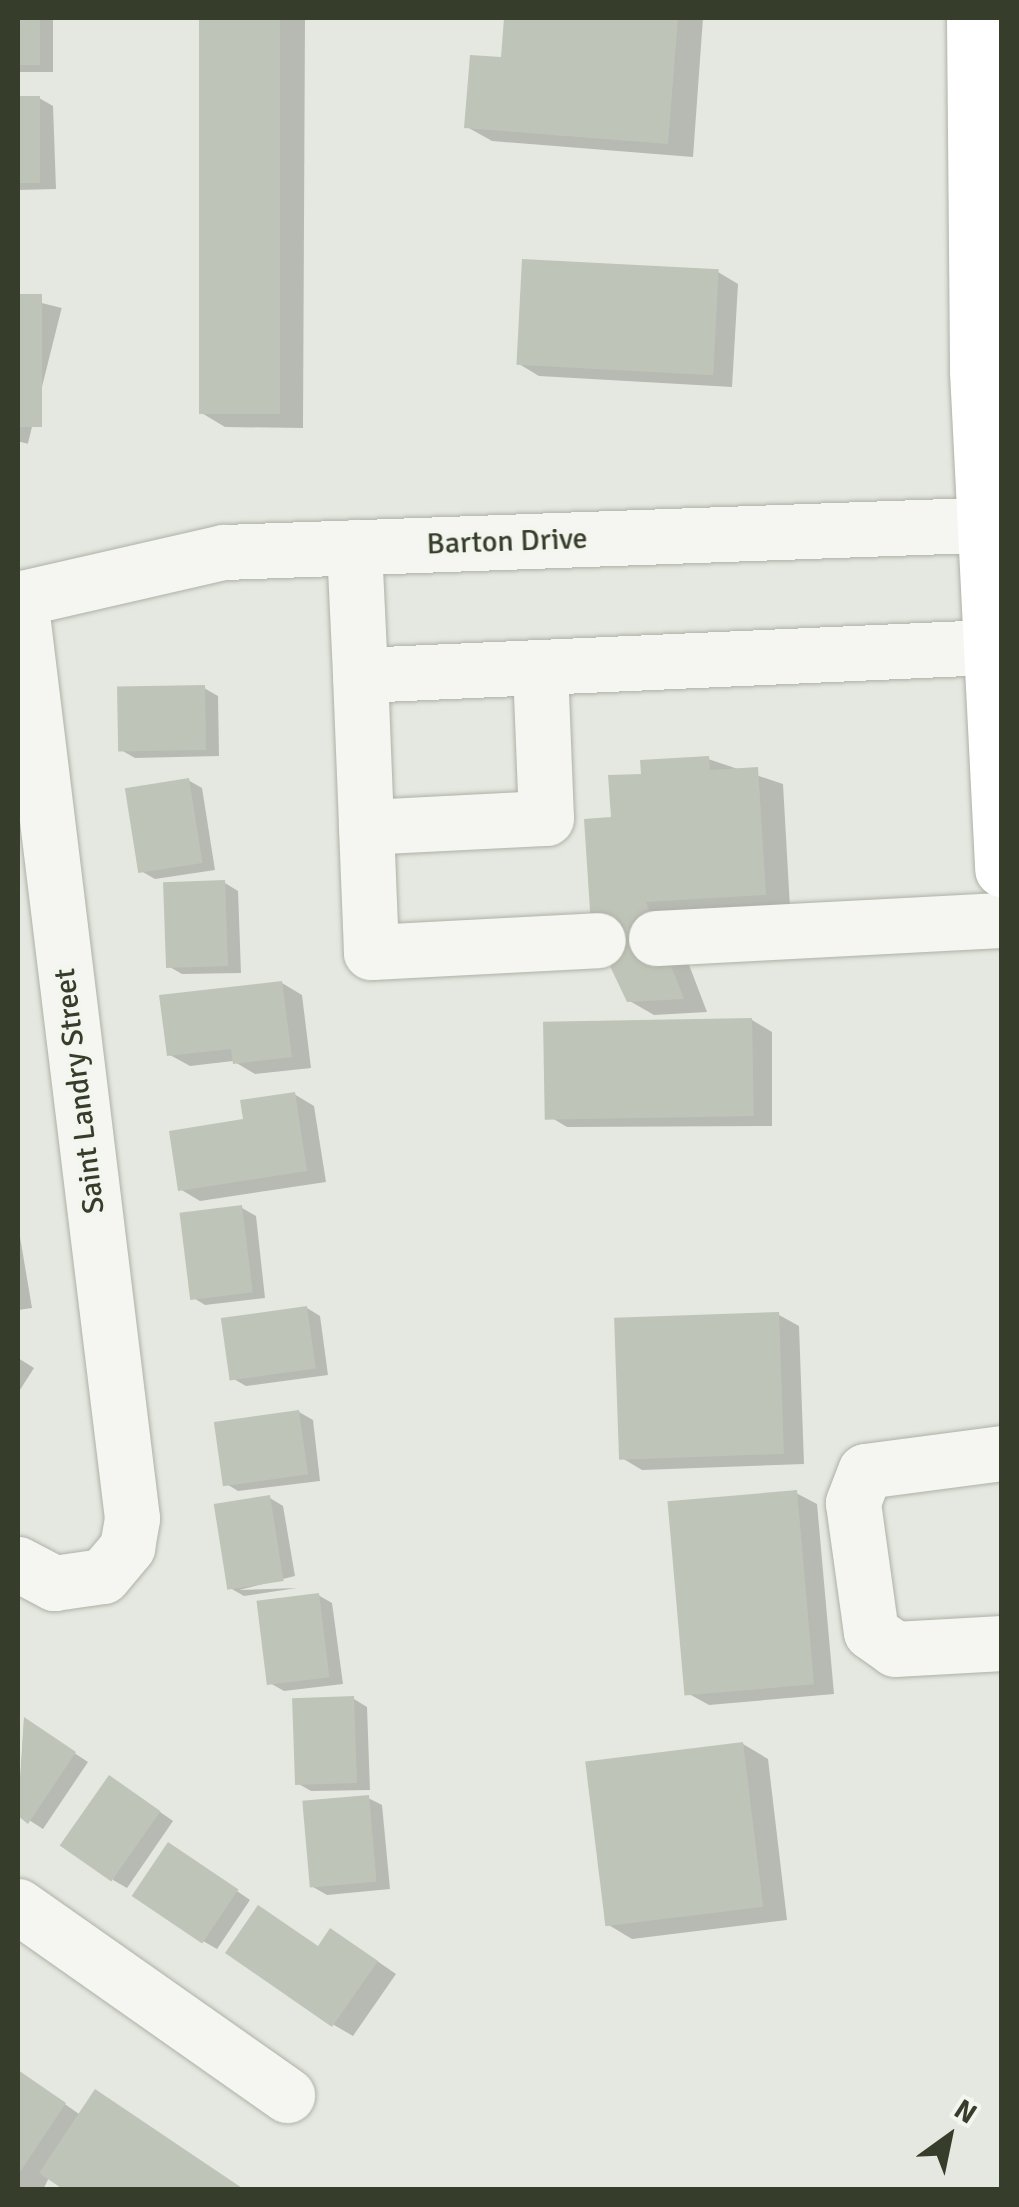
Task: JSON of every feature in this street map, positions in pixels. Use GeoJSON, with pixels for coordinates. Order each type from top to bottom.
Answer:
{"type":"FeatureCollection","features":[{"type":"Feature","properties":{"kind":"main road"},"geometry":{"type":"LineString","coordinates":[[974,18],[992,524],[988,648],[1001,845]]}},
{"type":"Feature","properties":{"kind":"street","name":"Barton Drive"},"geometry":{"type":"LineString","coordinates":[[19,598],[164,561],[354,547],[992,524]]}},
{"type":"Feature","properties":{"kind":"street"},"geometry":{"type":"LineString","coordinates":[[354,547],[371,952],[598,940]]}},
{"type":"Feature","properties":{"kind":"street","name":"Saint Landry Street"},"geometry":{"type":"LineString","coordinates":[[18,1564],[54,1584],[103,1576],[127,1547],[132,1518],[19,598]]}},
{"type":"Feature","properties":{"kind":"street"},"geometry":{"type":"LineString","coordinates":[[360,675],[988,648]]}},
{"type":"Feature","properties":{"kind":"street"},"geometry":{"type":"LineString","coordinates":[[366,827],[546,818],[540,667]]}},
{"type":"Feature","properties":{"kind":"street"},"geometry":{"type":"LineString","coordinates":[[656,938],[1002,920]]}},
{"type":"Feature","properties":{"kind":"street"},"geometry":{"type":"LineString","coordinates":[[1002,1453],[865,1471],[852,1503],[871,1632],[894,1648],[1002,1643]]}},
{"type":"Feature","properties":{"kind":"street"},"geometry":{"type":"LineString","coordinates":[[18,1906],[286,2095]]}},
{"type":"Feature","properties":{"kind":"building"},"geometry":{"type":"Polygon","coordinates":[[[18,18],[40,18],[40,65],[18,65],[18,18]]]}},
{"type":"Feature","properties":{"kind":"building"},"geometry":{"type":"Polygon","coordinates":[[[199,18],[280,18],[280,414],[199,414],[199,18]]]}},
{"type":"Feature","properties":{"kind":"building"},"geometry":{"type":"Polygon","coordinates":[[[504,18],[678,18],[668,144],[464,128],[470,55],[501,57],[504,18]]]}},
{"type":"Feature","properties":{"kind":"building"},"geometry":{"type":"Polygon","coordinates":[[[18,96],[40,96],[40,183],[18,183],[18,96]]]}},
{"type":"Feature","properties":{"kind":"building"},"geometry":{"type":"Polygon","coordinates":[[[522,259],[719,269],[713,375],[516,365],[522,259]]]}},
{"type":"Feature","properties":{"kind":"building"},"geometry":{"type":"Polygon","coordinates":[[[18,294],[42,294],[42,427],[18,427],[18,294]]]}},
{"type":"Feature","properties":{"kind":"building"},"geometry":{"type":"Polygon","coordinates":[[[205,685],[206,750],[118,752],[117,687],[205,685]]]}},
{"type":"Feature","properties":{"kind":"building"},"geometry":{"type":"Polygon","coordinates":[[[709,756],[710,770],[758,767],[766,895],[646,902],[684,999],[627,1002],[591,926],[584,819],[611,817],[608,775],[641,774],[640,760],[709,756]]]}},
{"type":"Feature","properties":{"kind":"building"},"geometry":{"type":"Polygon","coordinates":[[[189,778],[202,863],[138,873],[125,788],[189,778]]]}},
{"type":"Feature","properties":{"kind":"building"},"geometry":{"type":"Polygon","coordinates":[[[225,880],[228,966],[166,968],[163,882],[225,880]]]}},
{"type":"Feature","properties":{"kind":"building"},"geometry":{"type":"Polygon","coordinates":[[[282,981],[292,1057],[233,1064],[231,1049],[167,1056],[159,995],[282,981]]]}},
{"type":"Feature","properties":{"kind":"building"},"geometry":{"type":"Polygon","coordinates":[[[752,1018],[754,1116],[545,1120],[543,1022],[752,1018]]]}},
{"type":"Feature","properties":{"kind":"building"},"geometry":{"type":"Polygon","coordinates":[[[295,1092],[307,1171],[178,1191],[169,1131],[243,1119],[240,1100],[295,1092]]]}},
{"type":"Feature","properties":{"kind":"building"},"geometry":{"type":"Polygon","coordinates":[[[242,1205],[253,1292],[190,1300],[179,1213],[242,1205]]]}},
{"type":"Feature","properties":{"kind":"building"},"geometry":{"type":"Polygon","coordinates":[[[307,1306],[316,1368],[230,1380],[221,1318],[307,1306]]]}},
{"type":"Feature","properties":{"kind":"building"},"geometry":{"type":"Polygon","coordinates":[[[779,1312],[784,1454],[619,1460],[614,1318],[779,1312]]]}},
{"type":"Feature","properties":{"kind":"building"},"geometry":{"type":"Polygon","coordinates":[[[299,1410],[308,1474],[223,1486],[214,1422],[299,1410]]]}},
{"type":"Feature","properties":{"kind":"building"},"geometry":{"type":"Polygon","coordinates":[[[797,1490],[814,1684],[684,1696],[667,1501],[797,1490]]]}},
{"type":"Feature","properties":{"kind":"building"},"geometry":{"type":"Polygon","coordinates":[[[270,1495],[284,1581],[227,1590],[214,1504],[270,1495]]]}},
{"type":"Feature","properties":{"kind":"building"},"geometry":{"type":"Polygon","coordinates":[[[319,1593],[329,1677],[267,1685],[256,1601],[319,1593]]]}},
{"type":"Feature","properties":{"kind":"building"},"geometry":{"type":"Polygon","coordinates":[[[354,1696],[357,1783],[295,1785],[292,1698],[354,1696]]]}},
{"type":"Feature","properties":{"kind":"building"},"geometry":{"type":"Polygon","coordinates":[[[24,1717],[76,1752],[28,1824],[18,1816],[24,1717]]]}},
{"type":"Feature","properties":{"kind":"building"},"geometry":{"type":"Polygon","coordinates":[[[743,1742],[763,1907],[605,1926],[585,1761],[743,1742]]]}},
{"type":"Feature","properties":{"kind":"building"},"geometry":{"type":"Polygon","coordinates":[[[109,1775],[161,1811],[111,1882],[60,1845],[109,1775]]]}},
{"type":"Feature","properties":{"kind":"building"},"geometry":{"type":"Polygon","coordinates":[[[369,1795],[377,1882],[310,1888],[302,1801],[369,1795]]]}},
{"type":"Feature","properties":{"kind":"building"},"geometry":{"type":"Polygon","coordinates":[[[168,1842],[238,1890],[202,1943],[132,1896],[168,1842]]]}},
{"type":"Feature","properties":{"kind":"building"},"geometry":{"type":"Polygon","coordinates":[[[258,1905],[318,1946],[330,1928],[378,1961],[332,2027],[225,1953],[258,1905]]]}},
{"type":"Feature","properties":{"kind":"building"},"geometry":{"type":"Polygon","coordinates":[[[18,2070],[66,2103],[18,2175],[18,2070]]]}},
{"type":"Feature","properties":{"kind":"building"},"geometry":{"type":"Polygon","coordinates":[[[95,2089],[245,2190],[64,2190],[39,2173],[95,2089]]]}}]}
